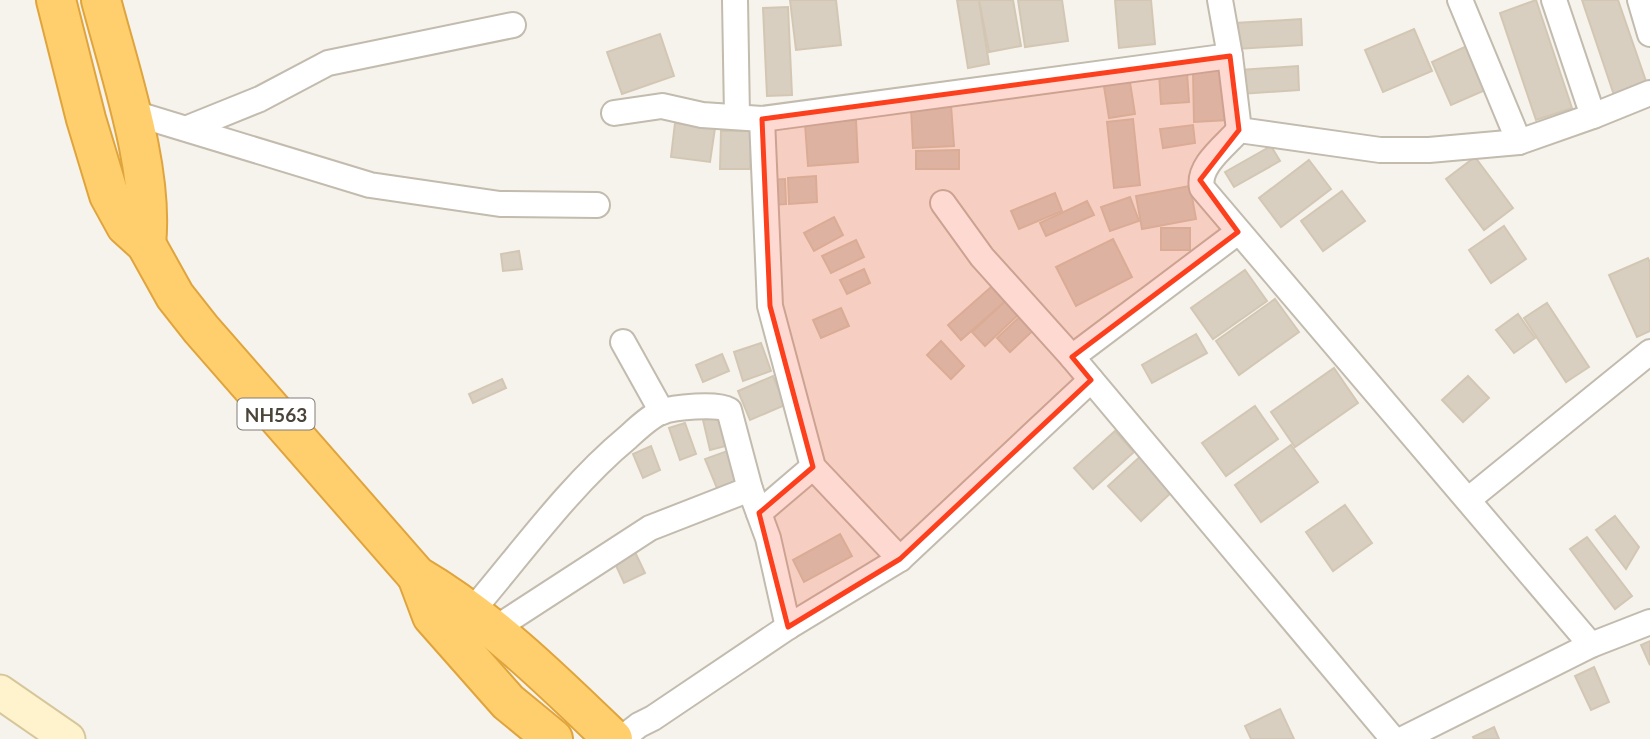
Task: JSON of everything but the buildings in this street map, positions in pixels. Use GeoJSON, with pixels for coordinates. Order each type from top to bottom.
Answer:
{"type":"FeatureCollection","features":[{"type":"Feature","properties":{"kind":"highway","name":"NH563"},"geometry":{"type":"LineString","coordinates":[[56,0],[86,119],[109,195],[125,226],[146,244],[175,296],[417,576],[451,596],[482,621],[613,739]]}},
{"type":"Feature","properties":{"kind":"highway"},"geometry":{"type":"LineString","coordinates":[[101,0],[146,185],[146,244]]}},
{"type":"Feature","properties":{"kind":"highway","name":"NH563"},"geometry":{"type":"LineString","coordinates":[[417,576],[432,615],[508,702],[553,739]]}},
{"type":"Feature","properties":{"kind":"street"},"geometry":{"type":"LineString","coordinates":[[735,0],[737,117]]}},
{"type":"Feature","properties":{"kind":"street"},"geometry":{"type":"LineString","coordinates":[[1220,0],[1239,130],[1203,171],[1200,180],[1202,188],[1591,645]]}},
{"type":"Feature","properties":{"kind":"street"},"geometry":{"type":"LineString","coordinates":[[1460,0],[1519,142]]}},
{"type":"Feature","properties":{"kind":"street"},"geometry":{"type":"LineString","coordinates":[[1554,0],[1593,116]]}},
{"type":"Feature","properties":{"kind":"street"},"geometry":{"type":"LineString","coordinates":[[1640,0],[1650,34]]}},
{"type":"Feature","properties":{"kind":"street"},"geometry":{"type":"LineString","coordinates":[[188,128],[260,99],[328,63],[513,24]]}},
{"type":"Feature","properties":{"kind":"street"},"geometry":{"type":"LineString","coordinates":[[614,113],[662,106],[702,115],[762,119],[1230,56]]}},
{"type":"Feature","properties":{"kind":"street"},"geometry":{"type":"LineString","coordinates":[[1239,130],[1380,150],[1429,150],[1519,142],[1650,93]]}},
{"type":"Feature","properties":{"kind":"street"},"geometry":{"type":"LineString","coordinates":[[130,112],[370,185],[500,204],[597,205]]}},
{"type":"Feature","properties":{"kind":"street"},"geometry":{"type":"LineString","coordinates":[[762,119],[770,306],[813,467],[900,559]]}},
{"type":"Feature","properties":{"kind":"street"},"geometry":{"type":"LineString","coordinates":[[943,203],[982,257],[1072,357],[1393,739]]}},
{"type":"Feature","properties":{"kind":"street"},"geometry":{"type":"LineString","coordinates":[[1072,357],[1238,232]]}},
{"type":"Feature","properties":{"kind":"street"},"geometry":{"type":"LineString","coordinates":[[623,342],[662,412]]}},
{"type":"Feature","properties":{"kind":"street"},"geometry":{"type":"LineString","coordinates":[[1469,499],[1650,352]]}},
{"type":"Feature","properties":{"kind":"street"},"geometry":{"type":"LineString","coordinates":[[621,739],[788,627],[900,559],[1091,380]]}},
{"type":"Feature","properties":{"kind":"street"},"geometry":{"type":"LineString","coordinates":[[482,621],[584,479],[608,454],[662,412],[713,405],[729,410],[750,489],[768,538],[788,627]]}},
{"type":"Feature","properties":{"kind":"street"},"geometry":{"type":"LineString","coordinates":[[759,513],[813,467]]}},
{"type":"Feature","properties":{"kind":"street"},"geometry":{"type":"LineString","coordinates":[[482,621],[650,528],[750,489]]}},
{"type":"Feature","properties":{"kind":"street"},"geometry":{"type":"LineString","coordinates":[[1403,739],[1591,645],[1650,622]]}},
{"type":"Feature","properties":{"kind":"street"},"geometry":{"type":"LineString","coordinates":[[0,692],[68,739]]}},
{"type":"Feature","properties":{"kind":"highlighted area"},"geometry":{"type":"Polygon","coordinates":[[[1230,56],[1239,130],[1200,180],[1238,232],[1072,357],[1091,380],[900,559],[788,627],[759,513],[813,467],[770,306],[762,119],[1230,56]]]}}]}
